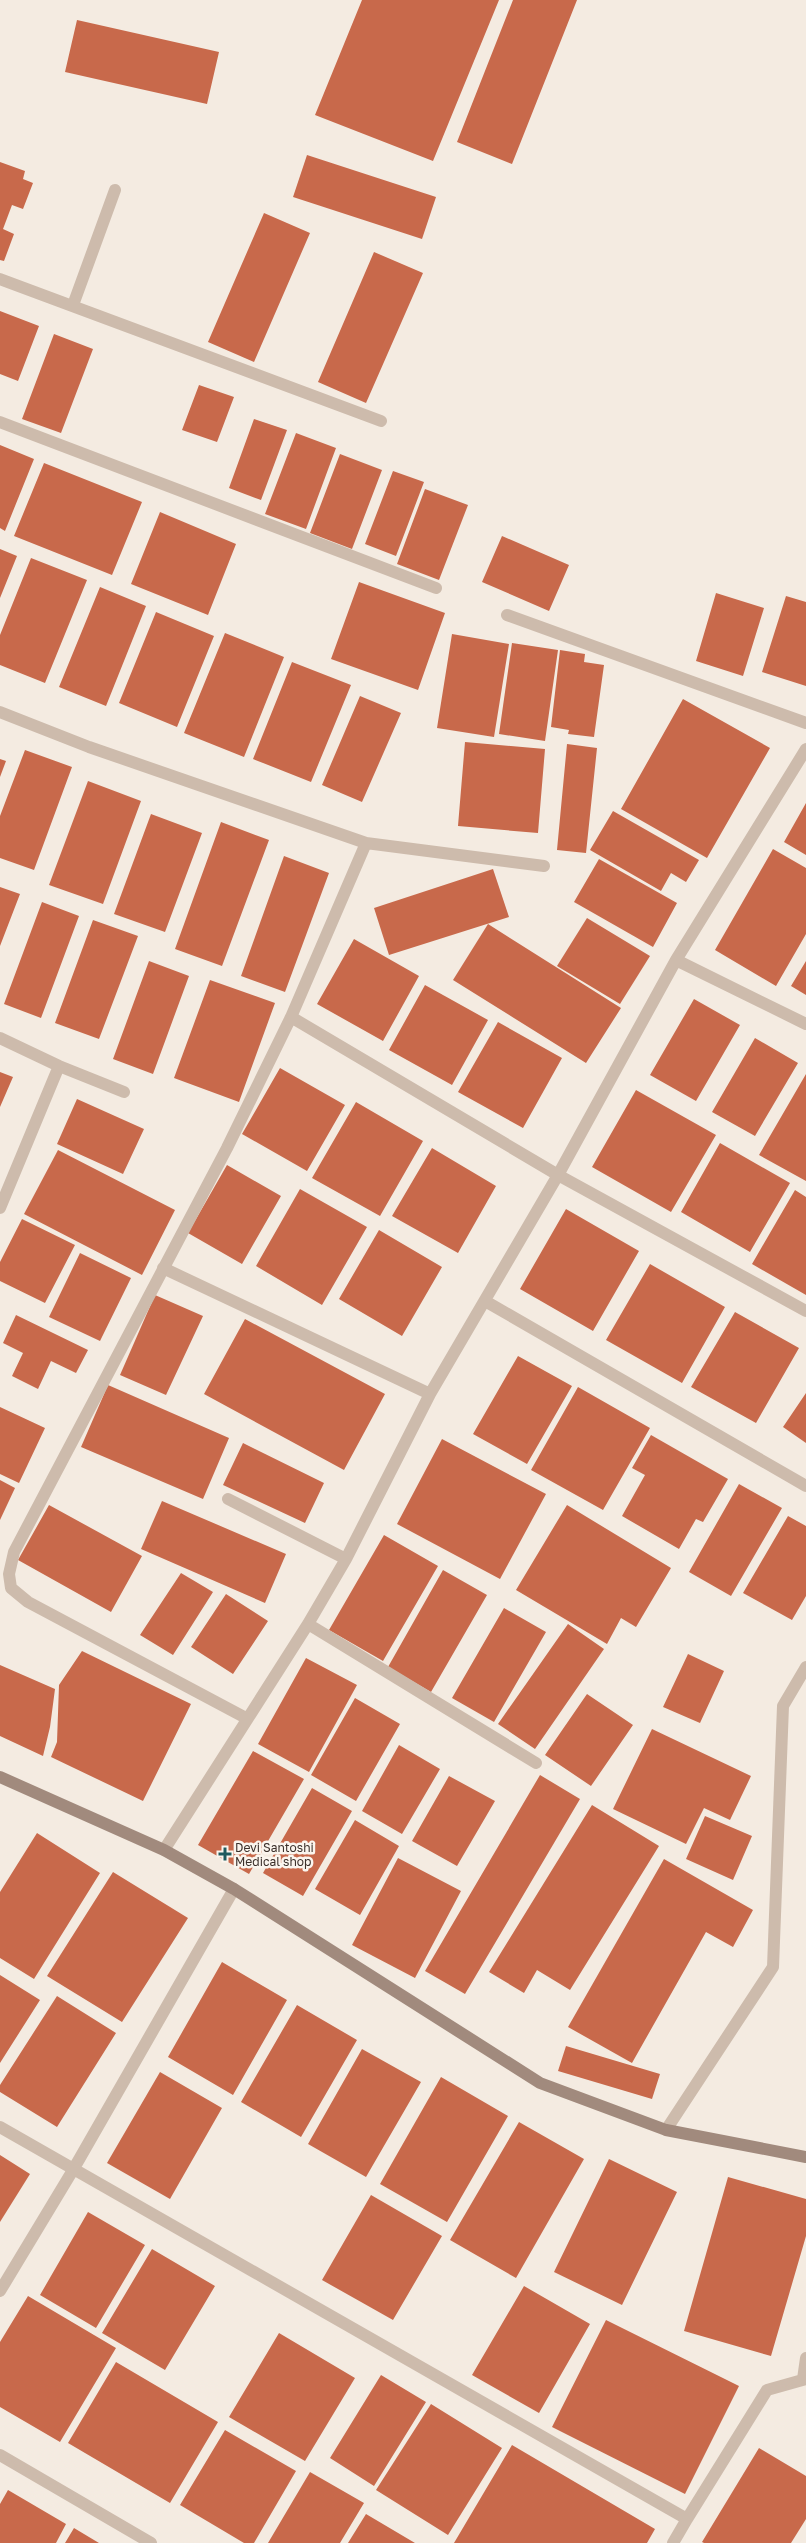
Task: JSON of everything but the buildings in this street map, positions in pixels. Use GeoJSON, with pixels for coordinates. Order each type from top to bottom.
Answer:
{"type":"FeatureCollection","features":[{"type":"Feature","properties":{"kind":"street"},"geometry":{"type":"LineString","coordinates":[[73,305],[115,190]]}},
{"type":"Feature","properties":{"kind":"street"},"geometry":{"type":"LineString","coordinates":[[0,280],[73,305],[381,421]]}},
{"type":"Feature","properties":{"kind":"street"},"geometry":{"type":"LineString","coordinates":[[0,422],[436,588]]}},
{"type":"Feature","properties":{"kind":"street"},"geometry":{"type":"LineString","coordinates":[[507,615],[806,723]]}},
{"type":"Feature","properties":{"kind":"street"},"geometry":{"type":"LineString","coordinates":[[0,712],[90,747],[366,843],[544,866]]}},
{"type":"Feature","properties":{"kind":"street"},"geometry":{"type":"LineString","coordinates":[[164,1850],[246,1718],[308,1624],[346,1559],[430,1394],[558,1175],[676,960],[806,749]]}},
{"type":"Feature","properties":{"kind":"street"},"geometry":{"type":"LineString","coordinates":[[246,1718],[28,1602],[11,1588],[9,1574],[14,1552],[227,1148],[290,1017],[366,843]]}},
{"type":"Feature","properties":{"kind":"street"},"geometry":{"type":"LineString","coordinates":[[676,960],[806,1024]]}},
{"type":"Feature","properties":{"kind":"street"},"geometry":{"type":"LineString","coordinates":[[290,1017],[558,1175],[806,1311]]}},
{"type":"Feature","properties":{"kind":"street"},"geometry":{"type":"LineString","coordinates":[[0,1038],[59,1066],[124,1092]]}},
{"type":"Feature","properties":{"kind":"street"},"geometry":{"type":"LineString","coordinates":[[0,1208],[59,1066]]}},
{"type":"Feature","properties":{"kind":"street"},"geometry":{"type":"LineString","coordinates":[[163,1268],[430,1394]]}},
{"type":"Feature","properties":{"kind":"street"},"geometry":{"type":"LineString","coordinates":[[484,1301],[806,1486]]}},
{"type":"Feature","properties":{"kind":"street"},"geometry":{"type":"LineString","coordinates":[[228,1499],[346,1559]]}},
{"type":"Feature","properties":{"kind":"street"},"geometry":{"type":"LineString","coordinates":[[308,1624],[536,1763]]}},
{"type":"Feature","properties":{"kind":"street"},"geometry":{"type":"LineString","coordinates":[[666,2130],[773,1967],[783,1706],[806,1667]]}},
{"type":"Feature","properties":{"kind":"street"},"geometry":{"type":"LineString","coordinates":[[0,1777],[164,1850],[234,1889],[540,2083],[666,2130],[806,2157]]}},
{"type":"Feature","properties":{"kind":"street"},"geometry":{"type":"LineString","coordinates":[[0,2291],[73,2170],[234,1889]]}},
{"type":"Feature","properties":{"kind":"street"},"geometry":{"type":"LineString","coordinates":[[0,2127],[688,2519]]}},
{"type":"Feature","properties":{"kind":"street"},"geometry":{"type":"LineString","coordinates":[[673,2543],[768,2390],[805,2379],[806,2358]]}},
{"type":"Feature","properties":{"kind":"street"},"geometry":{"type":"LineString","coordinates":[[0,2455],[151,2543]]}},
{"type":"Feature","properties":{"kind":"place","name":"Devi Santoshi Medical shop"},"geometry":{"type":"Point","coordinates":[225,1854]}}]}
